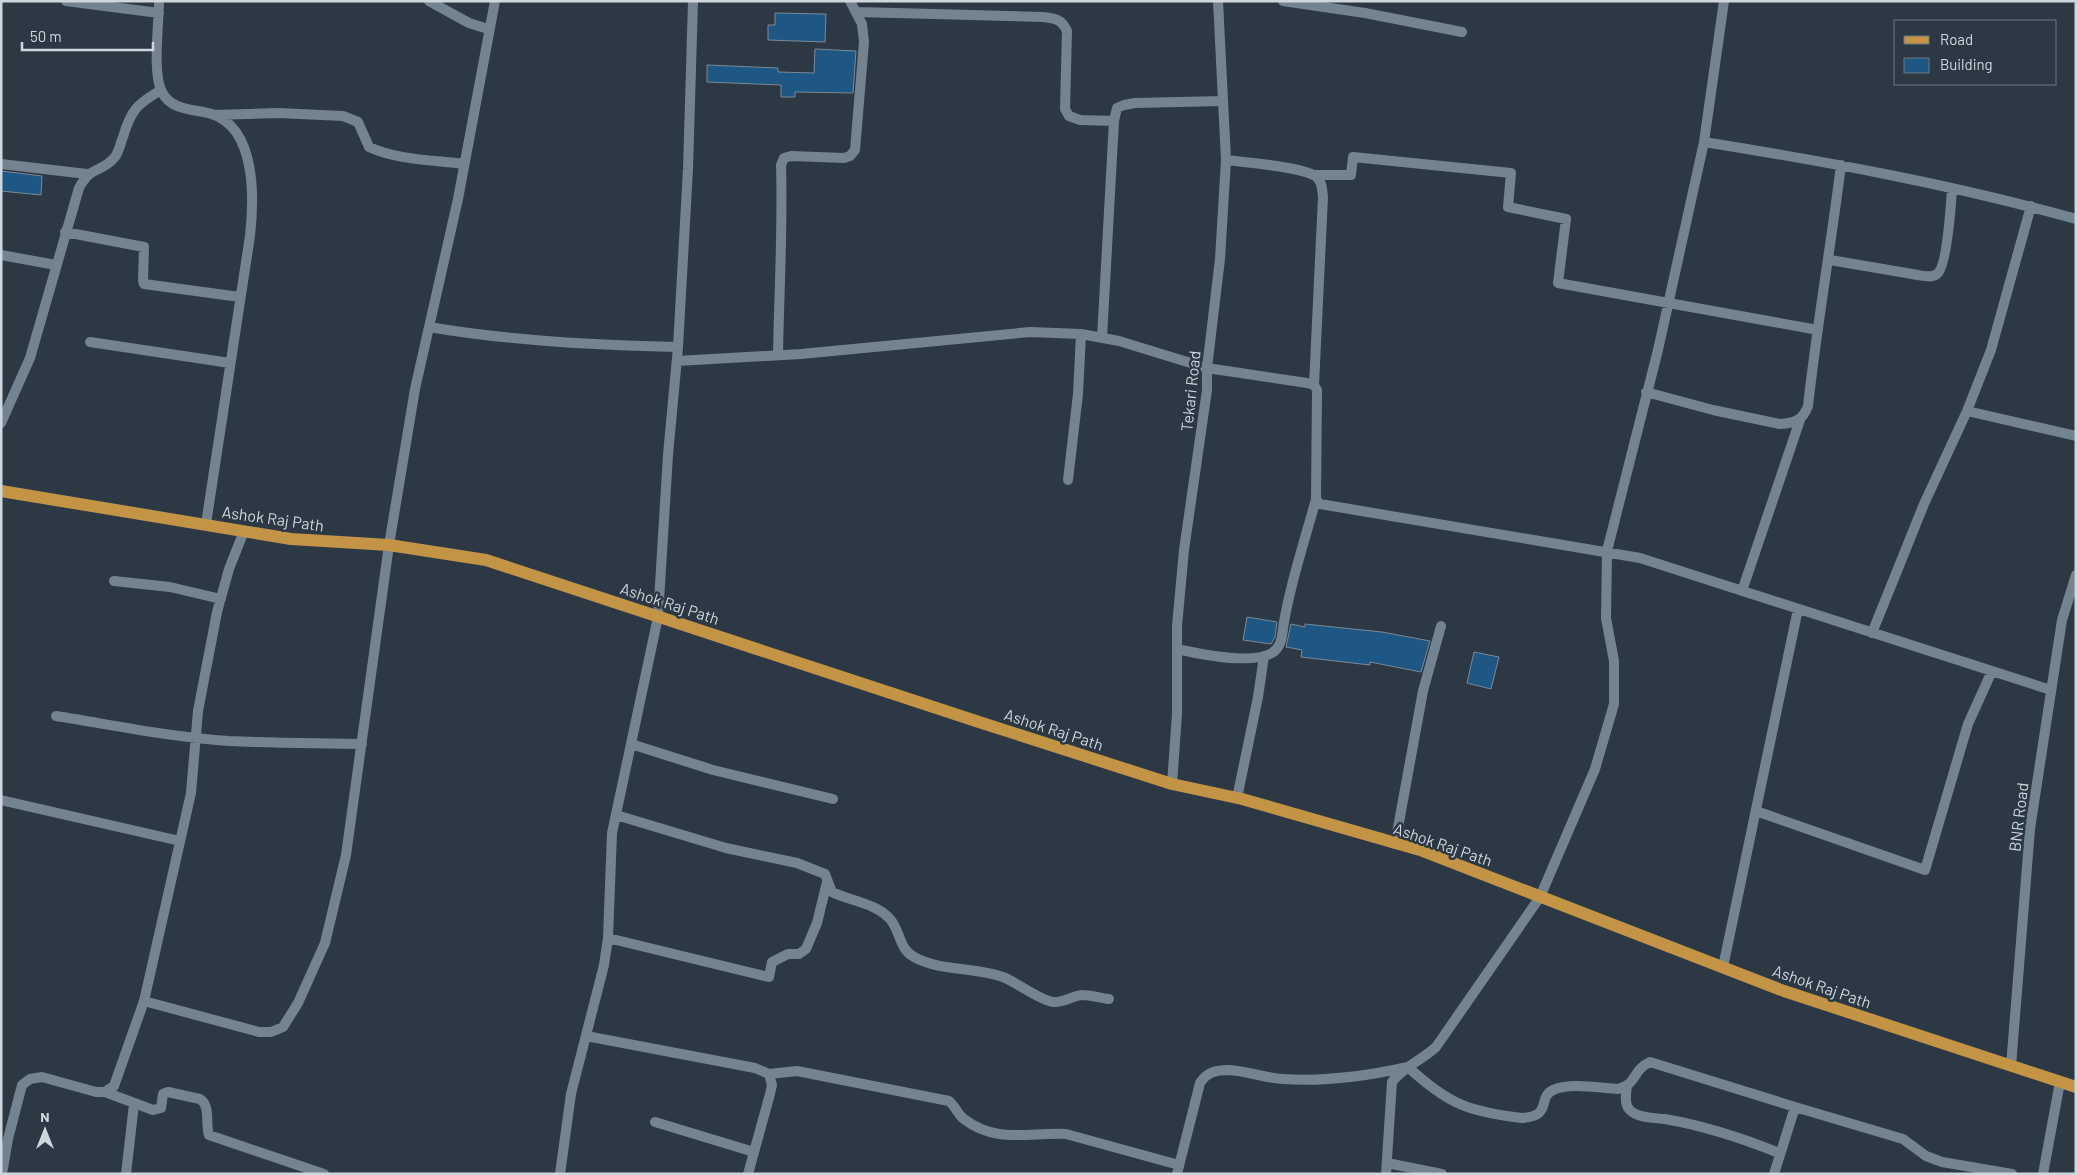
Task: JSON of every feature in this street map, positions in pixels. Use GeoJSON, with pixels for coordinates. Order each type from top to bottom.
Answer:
{"type":"FeatureCollection","features":[{"type":"Feature","properties":{"kind":"main road","name":"Ashok Raj Path"},"geometry":{"type":"LineString","coordinates":[[1,491],[291,539],[389,545],[486,560],[1172,784],[1237,798],[1420,850],[1784,991],[2076,1087]]}},
{"type":"Feature","properties":{"kind":"street"},"geometry":{"type":"LineString","coordinates":[[66,1],[159,13]]}},
{"type":"Feature","properties":{"kind":"street"},"geometry":{"type":"LineString","coordinates":[[159,1],[157,58],[161,90],[166,100],[176,106],[214,115],[278,113],[343,116],[358,122],[369,147],[377,151],[392,155],[464,164]]}},
{"type":"Feature","properties":{"kind":"street"},"geometry":{"type":"LineString","coordinates":[[429,1],[469,23],[488,29]]}},
{"type":"Feature","properties":{"kind":"street"},"geometry":{"type":"LineString","coordinates":[[144,1001],[259,1032],[271,1032],[283,1027],[298,1003],[325,944],[346,856],[389,545],[415,389],[464,164],[494,1]]}},
{"type":"Feature","properties":{"kind":"street"},"geometry":{"type":"LineString","coordinates":[[560,1174],[571,1094],[600,983],[608,938],[612,833],[658,616],[668,455],[678,347],[688,169],[693,1]]}},
{"type":"Feature","properties":{"kind":"street"},"geometry":{"type":"LineString","coordinates":[[778,355],[779,276],[783,224],[782,165],[784,158],[792,156],[844,158],[850,156],[855,150],[864,42],[862,24],[858,12],[850,1]]}},
{"type":"Feature","properties":{"kind":"street","name":"Tekari Road"},"geometry":{"type":"LineString","coordinates":[[1172,784],[1177,714],[1177,626],[1184,550],[1207,390],[1207,368],[1220,259],[1226,160],[1218,1]]}},
{"type":"Feature","properties":{"kind":"street"},"geometry":{"type":"LineString","coordinates":[[1283,1],[1364,13],[1462,32]]}},
{"type":"Feature","properties":{"kind":"street"},"geometry":{"type":"LineString","coordinates":[[1386,1174],[1392,1082],[1398,1074],[1425,1057],[1441,1042],[1540,897],[1595,769],[1614,704],[1614,660],[1606,618],[1607,551],[1668,304],[1704,142],[1724,1]]}},
{"type":"Feature","properties":{"kind":"street"},"geometry":{"type":"LineString","coordinates":[[858,12],[1042,17],[1059,20],[1064,24],[1067,31],[1065,109],[1069,116],[1080,120],[1114,121]]}},
{"type":"Feature","properties":{"kind":"street"},"geometry":{"type":"LineString","coordinates":[[1,164],[87,174],[109,163],[115,157],[132,112],[137,105],[161,90]]}},
{"type":"Feature","properties":{"kind":"street"},"geometry":{"type":"LineString","coordinates":[[1102,338],[1114,121],[1117,108],[1124,104],[1223,101]]}},
{"type":"Feature","properties":{"kind":"street"},"geometry":{"type":"LineString","coordinates":[[206,524],[253,210],[250,172],[237,134],[228,123],[214,115]]}},
{"type":"Feature","properties":{"kind":"street"},"geometry":{"type":"LineString","coordinates":[[1704,142],[1842,164],[2031,206],[2076,219]]}},
{"type":"Feature","properties":{"kind":"street"},"geometry":{"type":"LineString","coordinates":[[1226,160],[1257,163],[1315,175],[1351,175],[1353,157],[1511,173],[1508,207],[1566,219],[1558,283],[1818,330]]}},
{"type":"Feature","properties":{"kind":"street"},"geometry":{"type":"LineString","coordinates":[[1646,392],[1712,410],[1780,424],[1792,423],[1800,420],[1805,415],[1808,406],[1830,260],[1842,164]]}},
{"type":"Feature","properties":{"kind":"street"},"geometry":{"type":"LineString","coordinates":[[1,423],[30,358],[65,232],[79,188],[87,174]]}},
{"type":"Feature","properties":{"kind":"street"},"geometry":{"type":"LineString","coordinates":[[1177,649],[1212,657],[1264,656],[1276,650],[1282,639],[1295,568],[1316,499],[1317,390],[1314,386],[1322,197],[1321,182],[1315,175]]}},
{"type":"Feature","properties":{"kind":"street"},"geometry":{"type":"LineString","coordinates":[[1830,260],[1931,277],[1938,274],[1944,260],[1952,189]]}},
{"type":"Feature","properties":{"kind":"street"},"geometry":{"type":"LineString","coordinates":[[1872,632],[1924,504],[1967,411],[1991,350],[2031,206]]}},
{"type":"Feature","properties":{"kind":"street"},"geometry":{"type":"LineString","coordinates":[[65,232],[144,247],[144,284],[240,296]]}},
{"type":"Feature","properties":{"kind":"street"},"geometry":{"type":"LineString","coordinates":[[1,255],[56,265]]}},
{"type":"Feature","properties":{"kind":"street"},"geometry":{"type":"LineString","coordinates":[[429,327],[464,333],[513,337],[633,346],[678,347]]}},
{"type":"Feature","properties":{"kind":"street"},"geometry":{"type":"LineString","coordinates":[[677,361],[778,355],[1030,332],[1081,334],[1119,341],[1207,368],[1307,383],[1314,386]]}},
{"type":"Feature","properties":{"kind":"street"},"geometry":{"type":"LineString","coordinates":[[1068,480],[1079,386],[1081,334]]}},
{"type":"Feature","properties":{"kind":"street"},"geometry":{"type":"LineString","coordinates":[[90,342],[230,363]]}},
{"type":"Feature","properties":{"kind":"street"},"geometry":{"type":"LineString","coordinates":[[1967,411],[2076,436]]}},
{"type":"Feature","properties":{"kind":"street"},"geometry":{"type":"LineString","coordinates":[[1742,591],[1800,420]]}},
{"type":"Feature","properties":{"kind":"street"},"geometry":{"type":"LineString","coordinates":[[1316,499],[1320,504],[1331,507],[1607,551],[1640,558],[2051,690]]}},
{"type":"Feature","properties":{"kind":"street"},"geometry":{"type":"LineString","coordinates":[[105,1092],[114,1086],[144,1001],[191,793],[195,738],[202,689],[220,599],[244,531]]}},
{"type":"Feature","properties":{"kind":"street","name":"BNR Road"},"geometry":{"type":"LineString","coordinates":[[2010,1066],[2030,829],[2062,620],[2076,575]]}},
{"type":"Feature","properties":{"kind":"street"},"geometry":{"type":"LineString","coordinates":[[114,581],[170,587],[220,599]]}},
{"type":"Feature","properties":{"kind":"street"},"geometry":{"type":"LineString","coordinates":[[1723,967],[1798,609]]}},
{"type":"Feature","properties":{"kind":"street"},"geometry":{"type":"LineString","coordinates":[[1395,844],[1423,691],[1441,626]]}},
{"type":"Feature","properties":{"kind":"street"},"geometry":{"type":"LineString","coordinates":[[1237,798],[1258,697],[1264,656]]}},
{"type":"Feature","properties":{"kind":"street"},"geometry":{"type":"LineString","coordinates":[[1756,811],[1925,870],[1968,724],[1992,671]]}},
{"type":"Feature","properties":{"kind":"street"},"geometry":{"type":"LineString","coordinates":[[56,716],[195,738],[230,741],[362,744]]}},
{"type":"Feature","properties":{"kind":"street"},"geometry":{"type":"LineString","coordinates":[[631,744],[713,770],[833,799]]}},
{"type":"Feature","properties":{"kind":"street"},"geometry":{"type":"LineString","coordinates":[[1,800],[180,841]]}},
{"type":"Feature","properties":{"kind":"street"},"geometry":{"type":"LineString","coordinates":[[616,815],[726,848],[813,868],[824,874],[832,892],[882,911],[892,920],[904,947],[912,956],[923,961],[981,970],[1003,977],[1025,987],[1045,1001],[1061,1003],[1082,995],[1108,999]]}},
{"type":"Feature","properties":{"kind":"street"},"geometry":{"type":"LineString","coordinates":[[608,938],[769,977],[772,962],[788,954],[799,954],[806,949],[817,923],[827,882]]}},
{"type":"Feature","properties":{"kind":"street"},"geometry":{"type":"LineString","coordinates":[[586,1036],[755,1068],[769,1074],[797,1071],[949,1101],[956,1107],[961,1118],[982,1130],[1013,1137],[1049,1133],[1066,1134],[1178,1170],[1200,1083],[1206,1075],[1217,1070],[1231,1070],[1281,1079],[1325,1080],[1368,1076],[1408,1067]]}},
{"type":"Feature","properties":{"kind":"street"},"geometry":{"type":"LineString","coordinates":[[1408,1067],[1438,1093],[1464,1107],[1530,1118],[1540,1114],[1546,1096],[1552,1091],[1563,1087],[1618,1089],[1627,1086],[1633,1081],[1640,1067],[1650,1062],[1903,1139],[1926,1156],[1942,1162],[2012,1174]]}},
{"type":"Feature","properties":{"kind":"street"},"geometry":{"type":"LineString","coordinates":[[748,1174],[772,1085],[769,1074]]}},
{"type":"Feature","properties":{"kind":"street"},"geometry":{"type":"LineString","coordinates":[[2,1174],[5,1138],[22,1085],[30,1079],[42,1077],[88,1091],[105,1092],[134,1104],[157,1110],[160,1108],[163,1094],[168,1092],[200,1098],[204,1101],[206,1108],[209,1135],[324,1174]]}},
{"type":"Feature","properties":{"kind":"street"},"geometry":{"type":"LineString","coordinates":[[2043,1174],[2060,1082]]}},
{"type":"Feature","properties":{"kind":"street"},"geometry":{"type":"LineString","coordinates":[[1627,1086],[1626,1104],[1629,1110],[1641,1115],[1696,1125],[1744,1139],[1779,1153]]}},
{"type":"Feature","properties":{"kind":"street"},"geometry":{"type":"LineString","coordinates":[[126,1174],[134,1104]]}},
{"type":"Feature","properties":{"kind":"street"},"geometry":{"type":"LineString","coordinates":[[1774,1174],[1779,1153],[1795,1107]]}},
{"type":"Feature","properties":{"kind":"street"},"geometry":{"type":"LineString","coordinates":[[655,1122],[754,1152]]}},
{"type":"Feature","properties":{"kind":"street"},"geometry":{"type":"LineString","coordinates":[[1387,1163],[1442,1174]]}},
{"type":"Feature","properties":{"kind":"building"},"geometry":{"type":"Polygon","coordinates":[[[775,13],[826,14],[825,42],[768,40],[768,25],[775,25],[775,13]]]}},
{"type":"Feature","properties":{"kind":"building"},"geometry":{"type":"Polygon","coordinates":[[[815,49],[856,51],[853,93],[795,92],[795,97],[781,97],[781,85],[707,82],[707,65],[778,68],[778,72],[814,73],[815,49]]]}},
{"type":"Feature","properties":{"kind":"building"},"geometry":{"type":"Polygon","coordinates":[[[1,171],[42,176],[41,195],[1,191],[1,171]]]}},
{"type":"Feature","properties":{"kind":"building"},"geometry":{"type":"Polygon","coordinates":[[[1247,617],[1277,622],[1275,637],[1271,644],[1243,640],[1247,617]]]}},
{"type":"Feature","properties":{"kind":"building"},"geometry":{"type":"Polygon","coordinates":[[[1291,624],[1305,627],[1305,624],[1382,632],[1430,641],[1421,672],[1370,662],[1370,665],[1301,657],[1302,650],[1286,647],[1291,624]]]}},
{"type":"Feature","properties":{"kind":"building"},"geometry":{"type":"Polygon","coordinates":[[[1474,652],[1499,657],[1491,689],[1467,683],[1474,652]]]}}]}
